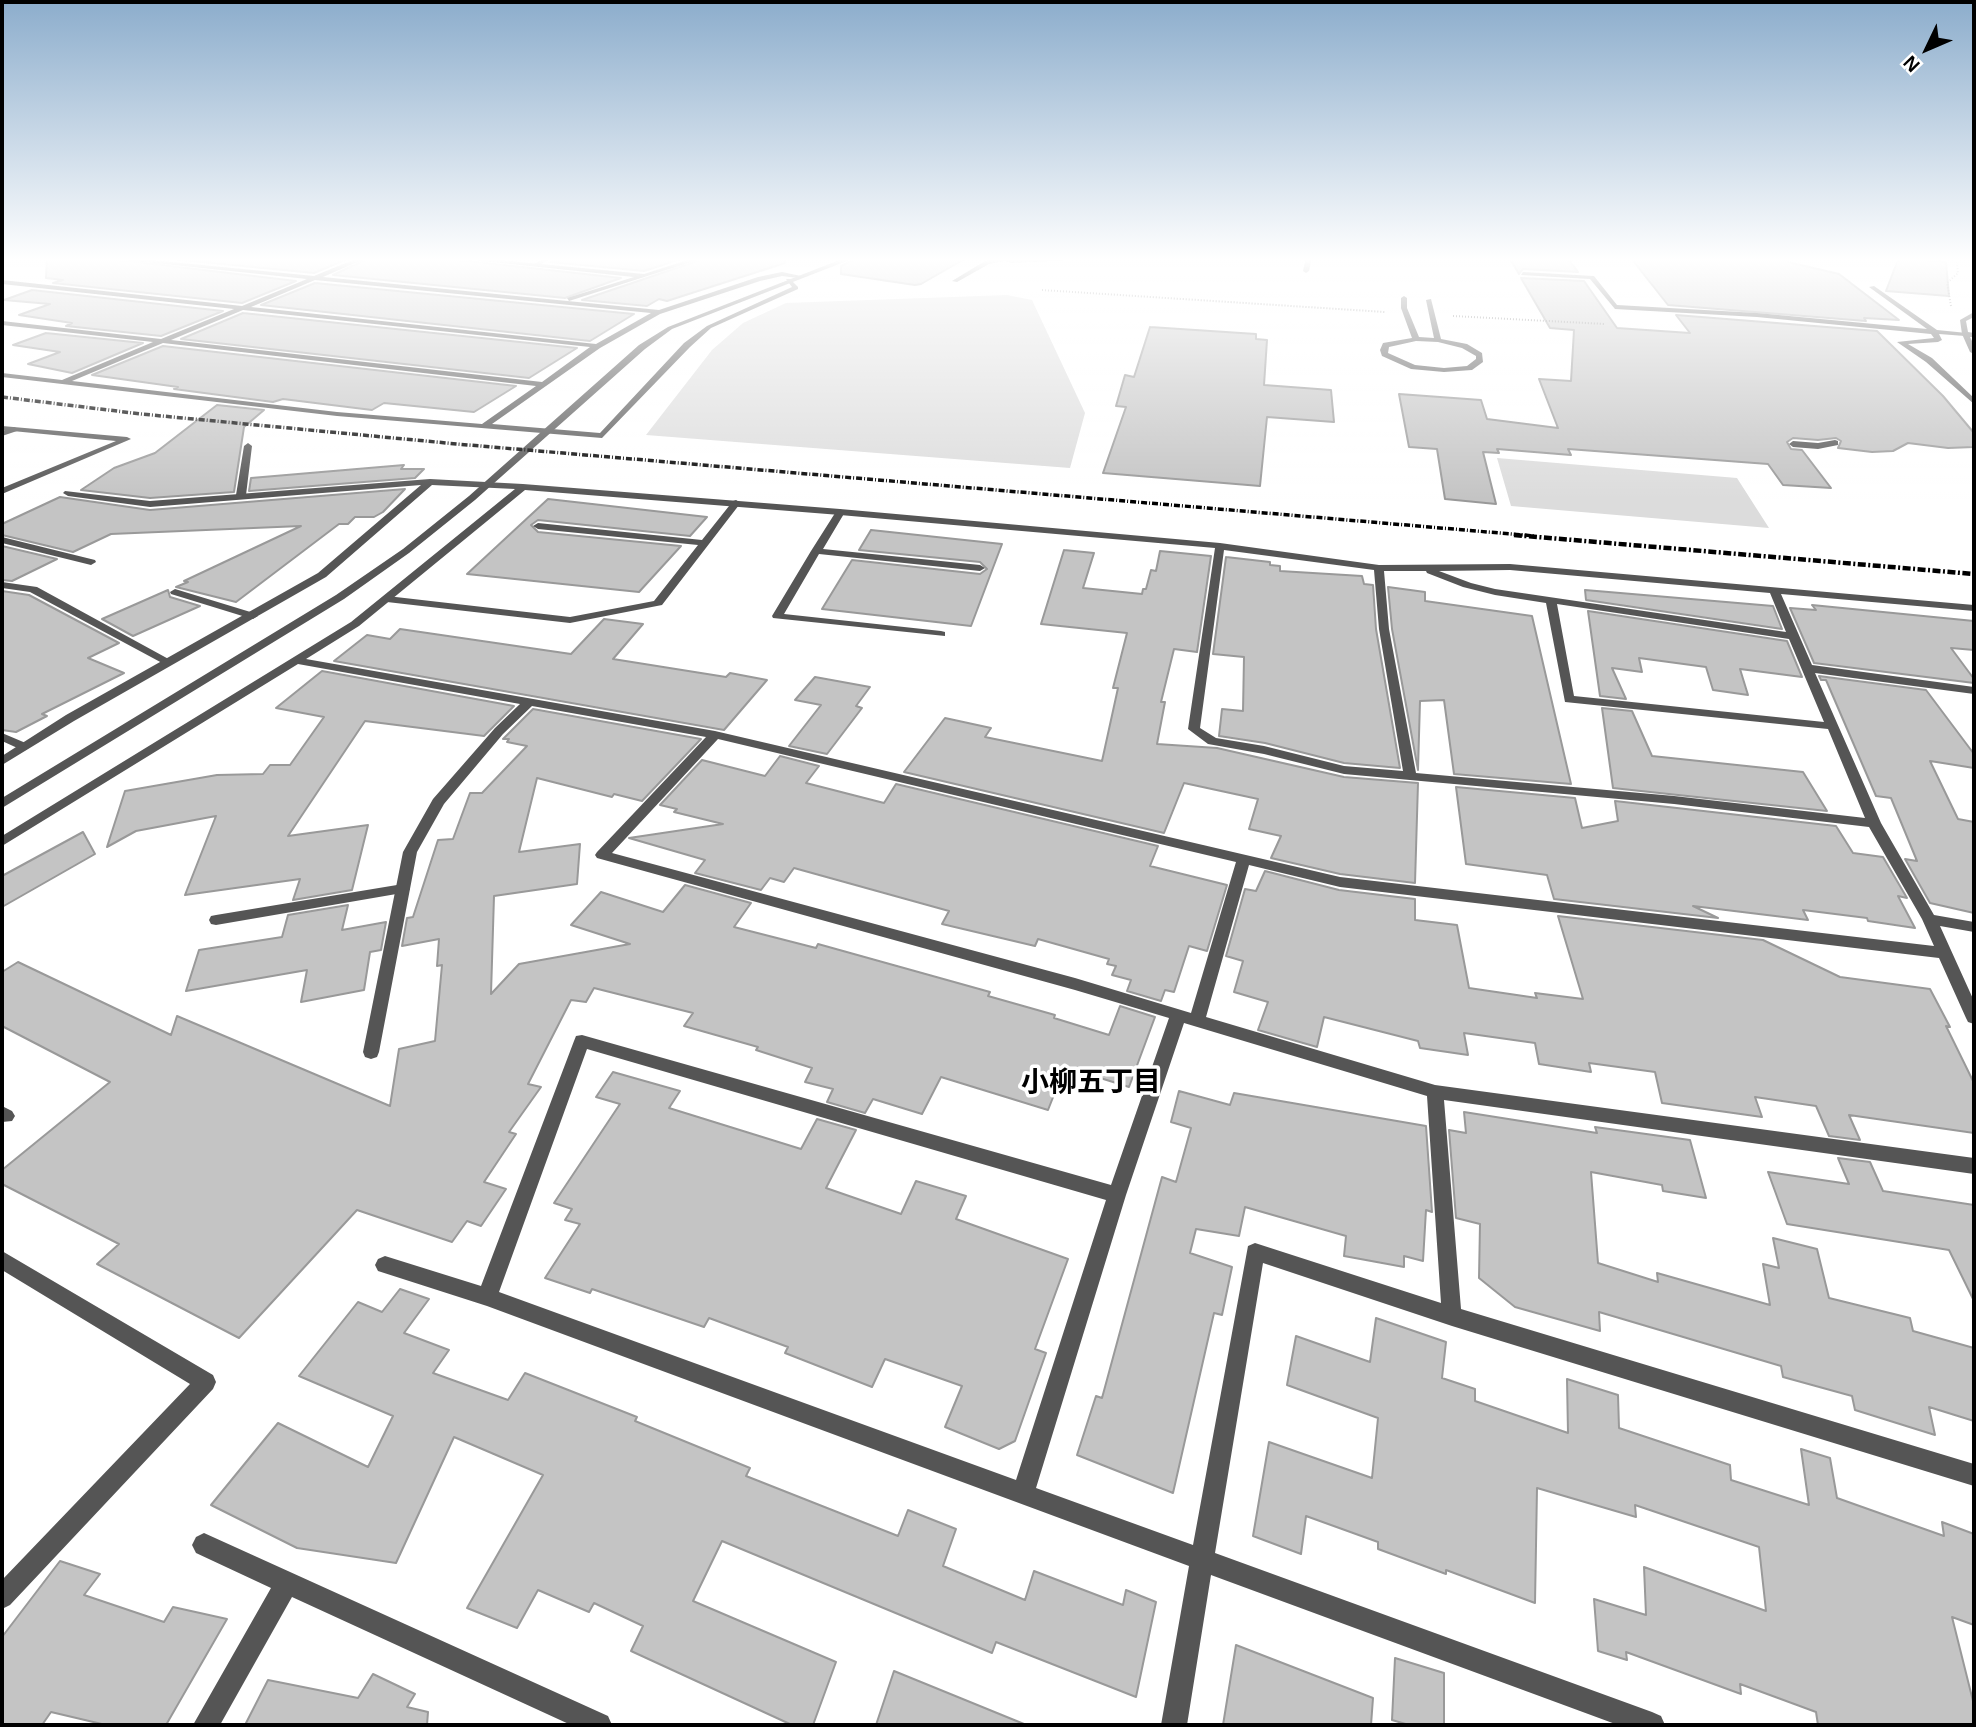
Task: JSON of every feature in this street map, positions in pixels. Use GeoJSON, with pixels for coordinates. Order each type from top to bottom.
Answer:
{"type":"FeatureCollection","features":[{"type":"Feature","properties":{"kind":"street"},"geometry":{"type":"LineString","coordinates":[[130,338],[543,384]]}},
{"type":"Feature","properties":{"kind":"street"},"geometry":{"type":"LineString","coordinates":[[61,382],[168,338]]}},
{"type":"Feature","properties":{"kind":"street"},"geometry":{"type":"LineString","coordinates":[[518,338],[597,346]]}},
{"type":"Feature","properties":{"kind":"street"},"geometry":{"type":"LineString","coordinates":[[484,426],[612,338]]}},
{"type":"Feature","properties":{"kind":"street"},"geometry":{"type":"LineString","coordinates":[[2,804],[340,597],[406,551],[472,498],[656,338]]}},
{"type":"Feature","properties":{"kind":"street"},"geometry":{"type":"LineString","coordinates":[[2,375],[337,414],[602,436],[696,338]]}},
{"type":"Feature","properties":{"kind":"street"},"geometry":{"type":"LineString","coordinates":[[1937,338],[1938,340],[1901,342],[1928,360],[1974,402]]}},
{"type":"Feature","properties":{"kind":"street"},"geometry":{"type":"LineString","coordinates":[[1416,339],[1438,340],[1473,350],[1480,360],[1469,368],[1437,370],[1401,364],[1385,355],[1384,350],[1393,342],[1416,339]]}},
{"type":"Feature","properties":{"kind":"street"},"geometry":{"type":"LineString","coordinates":[[2,428],[127,439],[2,491]]}},
{"type":"Feature","properties":{"kind":"street"},"geometry":{"type":"LineString","coordinates":[[2,434],[14,429]]}},
{"type":"Feature","properties":{"kind":"street"},"geometry":{"type":"LineString","coordinates":[[1793,444],[1818,446],[1835,443]]}},
{"type":"Feature","properties":{"kind":"street"},"geometry":{"type":"LineString","coordinates":[[241,495],[248,446]]}},
{"type":"Feature","properties":{"kind":"street"},"geometry":{"type":"LineString","coordinates":[[2,761],[168,662],[322,575],[430,482]]}},
{"type":"Feature","properties":{"kind":"street"},"geometry":{"type":"LineString","coordinates":[[68,493],[150,504],[430,482],[523,487],[1220,546],[1379,568],[1510,567],[1974,608]]}},
{"type":"Feature","properties":{"kind":"street"},"geometry":{"type":"LineString","coordinates":[[2,842],[355,624],[523,487]]}},
{"type":"Feature","properties":{"kind":"street"},"geometry":{"type":"LineString","coordinates":[[387,599],[570,620],[657,603],[736,503]]}},
{"type":"Feature","properties":{"kind":"street"},"geometry":{"type":"LineString","coordinates":[[839,512],[777,616],[941,634]]}},
{"type":"Feature","properties":{"kind":"street"},"geometry":{"type":"LineString","coordinates":[[538,526],[704,543]]}},
{"type":"Feature","properties":{"kind":"street"},"geometry":{"type":"LineString","coordinates":[[2,540],[91,562]]}},
{"type":"Feature","properties":{"kind":"street"},"geometry":{"type":"LineString","coordinates":[[1220,546],[1194,729],[1212,741],[1264,750],[1328,767],[1874,823]]}},
{"type":"Feature","properties":{"kind":"street"},"geometry":{"type":"LineString","coordinates":[[816,551],[981,568]]}},
{"type":"Feature","properties":{"kind":"street"},"geometry":{"type":"LineString","coordinates":[[1379,568],[1384,629],[1410,775]]}},
{"type":"Feature","properties":{"kind":"street"},"geometry":{"type":"LineString","coordinates":[[1426,569],[1495,593],[1793,636]]}},
{"type":"Feature","properties":{"kind":"street"},"geometry":{"type":"LineString","coordinates":[[2,585],[33,589],[168,662]]}},
{"type":"Feature","properties":{"kind":"street"},"geometry":{"type":"LineString","coordinates":[[1774,590],[1874,823],[1929,919],[1974,1018]]}},
{"type":"Feature","properties":{"kind":"street"},"geometry":{"type":"LineString","coordinates":[[175,592],[253,616]]}},
{"type":"Feature","properties":{"kind":"street"},"geometry":{"type":"LineString","coordinates":[[1550,601],[1569,699],[1831,726]]}},
{"type":"Feature","properties":{"kind":"street"},"geometry":{"type":"LineString","coordinates":[[298,661],[715,735],[1340,882],[1944,953]]}},
{"type":"Feature","properties":{"kind":"street"},"geometry":{"type":"LineString","coordinates":[[1806,668],[1974,690]]}},
{"type":"Feature","properties":{"kind":"street"},"geometry":{"type":"LineString","coordinates":[[371,1052],[410,852],[438,802],[499,731],[530,701]]}},
{"type":"Feature","properties":{"kind":"street"},"geometry":{"type":"LineString","coordinates":[[715,735],[602,855],[1188,1017],[1435,1092],[1974,1166]]}},
{"type":"Feature","properties":{"kind":"street"},"geometry":{"type":"LineString","coordinates":[[2,737],[24,747]]}},
{"type":"Feature","properties":{"kind":"street"},"geometry":{"type":"LineString","coordinates":[[1023,1494],[1117,1195],[1188,1017],[1244,859]]}},
{"type":"Feature","properties":{"kind":"street"},"geometry":{"type":"LineString","coordinates":[[216,920],[403,889]]}},
{"type":"Feature","properties":{"kind":"street"},"geometry":{"type":"LineString","coordinates":[[1929,919],[1974,926]]}},
{"type":"Feature","properties":{"kind":"street"},"geometry":{"type":"LineString","coordinates":[[487,1297],[582,1041],[1117,1195]]}},
{"type":"Feature","properties":{"kind":"street"},"geometry":{"type":"LineString","coordinates":[[1435,1092],[1452,1317]]}},
{"type":"Feature","properties":{"kind":"street"},"geometry":{"type":"LineString","coordinates":[[1174,1725],[1255,1252],[1452,1317],[1974,1475]]}},
{"type":"Feature","properties":{"kind":"street"},"geometry":{"type":"LineString","coordinates":[[2,1260],[206,1382],[2,1597]]}},
{"type":"Feature","properties":{"kind":"street"},"geometry":{"type":"LineString","coordinates":[[385,1265],[487,1297],[1653,1725]]}},
{"type":"Feature","properties":{"kind":"street"},"geometry":{"type":"LineString","coordinates":[[204,1545],[599,1725]]}},
{"type":"Feature","properties":{"kind":"street"},"geometry":{"type":"LineString","coordinates":[[206,1725],[286,1584]]}},
{"type":"Feature","properties":{"kind":"shaded area"},"geometry":{"type":"Polygon","coordinates":[[[726,338],[1050,338],[1085,413],[1070,468],[646,435],[712,350],[726,338]]]}},
{"type":"Feature","properties":{"kind":"shaded area"},"geometry":{"type":"Polygon","coordinates":[[[1497,458],[1737,478],[1769,528],[1511,506],[1497,458]]]}},
{"type":"Feature","properties":{"kind":"building"},"geometry":{"type":"Polygon","coordinates":[[[33,338],[91,338],[143,343],[72,373],[28,364],[60,352],[13,345],[33,338]]]}},
{"type":"Feature","properties":{"kind":"building"},"geometry":{"type":"Polygon","coordinates":[[[478,338],[577,348],[529,378],[181,339],[478,338]]]}},
{"type":"Feature","properties":{"kind":"building"},"geometry":{"type":"Polygon","coordinates":[[[559,338],[596,338],[590,341],[559,338]]]}},
{"type":"Feature","properties":{"kind":"building"},"geometry":{"type":"Polygon","coordinates":[[[1147,338],[1256,338],[1267,340],[1264,385],[1331,390],[1334,422],[1267,417],[1260,486],[1103,473],[1126,407],[1116,406],[1125,375],[1134,377],[1147,338]]]}},
{"type":"Feature","properties":{"kind":"building"},"geometry":{"type":"Polygon","coordinates":[[[1574,338],[1884,338],[1943,396],[1974,433],[1974,447],[1948,448],[1908,443],[1893,451],[1872,452],[1838,448],[1841,441],[1836,438],[1793,438],[1787,442],[1791,449],[1802,450],[1831,488],[1783,485],[1768,464],[1568,449],[1571,455],[1497,449],[1499,453],[1483,452],[1496,504],[1445,499],[1437,449],[1409,447],[1399,394],[1481,400],[1487,419],[1558,428],[1539,379],[1571,381],[1574,338]]]}},
{"type":"Feature","properties":{"kind":"building"},"geometry":{"type":"Polygon","coordinates":[[[163,346],[516,386],[474,412],[384,403],[372,410],[283,399],[273,402],[92,375],[163,346]]]}},
{"type":"Feature","properties":{"kind":"building"},"geometry":{"type":"Polygon","coordinates":[[[217,405],[264,410],[244,427],[234,492],[150,498],[81,490],[114,468],[155,453],[217,405]]]}},
{"type":"Feature","properties":{"kind":"building"},"geometry":{"type":"Polygon","coordinates":[[[404,465],[401,469],[424,469],[415,478],[249,491],[251,478],[404,465]]]}},
{"type":"Feature","properties":{"kind":"building"},"geometry":{"type":"Polygon","coordinates":[[[405,489],[383,512],[374,517],[355,517],[348,524],[339,524],[236,602],[176,587],[301,526],[111,534],[73,552],[2,535],[2,524],[60,497],[150,510],[405,489]]]}},
{"type":"Feature","properties":{"kind":"building"},"geometry":{"type":"Polygon","coordinates":[[[548,499],[707,517],[690,536],[538,520],[531,525],[538,532],[681,546],[639,592],[467,574],[548,499]]]}},
{"type":"Feature","properties":{"kind":"building"},"geometry":{"type":"Polygon","coordinates":[[[871,530],[1002,544],[971,626],[822,609],[852,560],[980,574],[987,569],[980,562],[859,550],[871,530]]]}},
{"type":"Feature","properties":{"kind":"building"},"geometry":{"type":"Polygon","coordinates":[[[2,546],[57,559],[12,581],[2,580],[2,546]]]}},
{"type":"Feature","properties":{"kind":"building"},"geometry":{"type":"Polygon","coordinates":[[[1064,550],[1094,553],[1083,588],[1142,594],[1151,570],[1156,571],[1160,551],[1211,556],[1197,652],[1174,649],[1161,702],[1165,702],[1157,744],[1217,748],[1344,777],[1418,783],[1415,883],[1340,874],[1271,858],[1281,836],[1249,829],[1258,799],[1184,783],[1164,833],[904,772],[945,718],[991,728],[985,737],[1102,761],[1118,688],[1113,688],[1127,633],[1041,624],[1064,550]]]}},
{"type":"Feature","properties":{"kind":"building"},"geometry":{"type":"Polygon","coordinates":[[[1226,557],[1270,562],[1270,565],[1280,566],[1280,571],[1362,576],[1364,584],[1373,585],[1376,629],[1400,768],[1344,763],[1265,743],[1219,736],[1222,709],[1243,711],[1244,657],[1213,654],[1226,557]]]}},
{"type":"Feature","properties":{"kind":"building"},"geometry":{"type":"Polygon","coordinates":[[[1388,587],[1425,592],[1425,601],[1532,616],[1571,784],[1454,774],[1444,700],[1420,701],[1418,770],[1392,629],[1388,587]]]}},
{"type":"Feature","properties":{"kind":"building"},"geometry":{"type":"Polygon","coordinates":[[[168,590],[170,597],[200,606],[133,636],[102,619],[168,590]]]}},
{"type":"Feature","properties":{"kind":"building"},"geometry":{"type":"Polygon","coordinates":[[[1585,590],[1773,606],[1782,629],[1586,600],[1585,590]]]}},
{"type":"Feature","properties":{"kind":"building"},"geometry":{"type":"Polygon","coordinates":[[[2,591],[29,595],[119,643],[88,658],[124,673],[42,714],[47,716],[16,732],[2,730],[2,591]]]}},
{"type":"Feature","properties":{"kind":"building"},"geometry":{"type":"Polygon","coordinates":[[[1812,605],[1974,621],[1974,650],[1951,648],[1974,679],[1974,683],[1814,663],[1790,608],[1816,610],[1812,605]]]}},
{"type":"Feature","properties":{"kind":"building"},"geometry":{"type":"Polygon","coordinates":[[[1588,611],[1787,641],[1802,677],[1740,669],[1748,695],[1713,690],[1706,667],[1639,658],[1642,672],[1612,668],[1626,699],[1600,696],[1588,611]]]}},
{"type":"Feature","properties":{"kind":"building"},"geometry":{"type":"Polygon","coordinates":[[[604,619],[643,624],[613,659],[726,677],[730,673],[767,680],[724,730],[334,661],[367,635],[390,639],[400,629],[571,654],[604,619]]]}},
{"type":"Feature","properties":{"kind":"building"},"geometry":{"type":"Polygon","coordinates":[[[322,671],[514,706],[484,736],[365,721],[288,836],[368,825],[352,890],[293,900],[300,879],[185,895],[216,816],[136,831],[107,847],[125,791],[217,775],[263,774],[270,765],[290,765],[324,717],[276,708],[322,671]]]}},
{"type":"Feature","properties":{"kind":"building"},"geometry":{"type":"Polygon","coordinates":[[[1819,676],[1926,690],[1974,754],[1974,768],[1930,761],[1958,819],[1974,822],[1974,913],[1930,903],[1905,859],[1917,861],[1891,798],[1876,796],[1826,680],[1821,680],[1819,676]]]}},
{"type":"Feature","properties":{"kind":"building"},"geometry":{"type":"Polygon","coordinates":[[[815,677],[870,687],[856,706],[862,708],[827,754],[789,746],[821,705],[795,700],[815,677]]]}},
{"type":"Feature","properties":{"kind":"building"},"geometry":{"type":"Polygon","coordinates":[[[1602,708],[1632,711],[1652,756],[1803,772],[1827,811],[1613,788],[1602,708]]]}},
{"type":"Feature","properties":{"kind":"building"},"geometry":{"type":"Polygon","coordinates":[[[533,709],[701,739],[642,801],[614,794],[612,797],[537,778],[519,852],[580,844],[577,884],[494,896],[491,994],[519,964],[630,944],[571,925],[601,892],[663,912],[685,885],[751,903],[734,927],[816,948],[818,944],[990,992],[988,996],[1055,1015],[1054,1018],[1109,1035],[1120,1006],[1155,1017],[1129,1087],[1065,1067],[1048,1110],[941,1077],[922,1114],[873,1099],[865,1113],[827,1102],[833,1089],[805,1082],[812,1068],[756,1050],[758,1047],[684,1026],[693,1013],[594,988],[586,1002],[571,1000],[528,1084],[541,1087],[509,1132],[516,1134],[484,1182],[506,1189],[481,1226],[467,1221],[452,1242],[357,1210],[239,1338],[97,1264],[119,1244],[2,1184],[2,1170],[110,1082],[2,1026],[2,972],[18,962],[171,1035],[177,1016],[390,1106],[399,1049],[435,1041],[442,965],[437,966],[439,939],[402,946],[407,918],[413,917],[438,840],[453,839],[470,793],[482,793],[527,746],[503,739],[533,709]]]}},
{"type":"Feature","properties":{"kind":"building"},"geometry":{"type":"Polygon","coordinates":[[[780,756],[819,766],[806,783],[884,803],[896,784],[1158,846],[1150,866],[1227,885],[1207,951],[1189,946],[1174,992],[1165,990],[1161,1001],[1127,991],[1131,980],[1112,975],[1116,966],[1107,964],[1109,959],[1038,939],[1035,946],[942,924],[949,911],[794,868],[784,882],[770,878],[761,890],[695,873],[705,860],[629,838],[723,824],[674,812],[677,809],[660,805],[702,760],[765,776],[780,756]]]}},
{"type":"Feature","properties":{"kind":"building"},"geometry":{"type":"Polygon","coordinates":[[[1456,787],[1575,798],[1582,828],[1618,821],[1615,801],[1836,826],[1853,853],[1883,857],[1907,898],[1898,896],[1915,928],[1868,921],[1867,918],[1803,910],[1808,920],[1693,906],[1718,918],[1554,899],[1547,875],[1466,864],[1456,787]]]}},
{"type":"Feature","properties":{"kind":"building"},"geometry":{"type":"Polygon","coordinates":[[[83,832],[95,854],[2,907],[2,876],[83,832]]]}},
{"type":"Feature","properties":{"kind":"building"},"geometry":{"type":"Polygon","coordinates":[[[1265,871],[1339,890],[1415,899],[1415,920],[1457,925],[1469,988],[1537,998],[1535,993],[1583,999],[1558,916],[1763,940],[1840,977],[1930,989],[1974,1083],[1974,1133],[1849,1115],[1860,1140],[1829,1136],[1816,1106],[1755,1097],[1762,1117],[1662,1103],[1655,1072],[1589,1063],[1591,1072],[1539,1064],[1535,1043],[1464,1033],[1468,1055],[1420,1048],[1418,1041],[1324,1017],[1317,1047],[1258,1030],[1268,1002],[1234,992],[1243,961],[1226,956],[1245,889],[1256,891],[1265,871]]]}},
{"type":"Feature","properties":{"kind":"building"},"geometry":{"type":"Polygon","coordinates":[[[348,905],[342,930],[386,922],[381,950],[370,952],[364,990],[301,1002],[307,970],[186,991],[199,950],[282,937],[288,915],[348,905]]]}},
{"type":"Feature","properties":{"kind":"building"},"geometry":{"type":"Polygon","coordinates":[[[613,1072],[680,1091],[669,1108],[801,1149],[817,1119],[856,1130],[826,1188],[901,1214],[916,1181],[966,1196],[956,1219],[1068,1259],[1035,1349],[1046,1353],[1015,1441],[999,1449],[945,1427],[962,1386],[885,1359],[872,1387],[785,1353],[788,1347],[709,1318],[704,1327],[592,1289],[590,1293],[545,1278],[580,1224],[565,1220],[572,1209],[554,1203],[620,1104],[596,1097],[613,1072]]]}},
{"type":"Feature","properties":{"kind":"building"},"geometry":{"type":"Polygon","coordinates":[[[1179,1091],[1230,1105],[1234,1093],[1426,1126],[1432,1212],[1426,1210],[1423,1261],[1404,1256],[1404,1267],[1344,1256],[1346,1236],[1245,1207],[1239,1236],[1196,1229],[1190,1253],[1232,1267],[1222,1315],[1214,1313],[1173,1493],[1077,1455],[1096,1396],[1102,1398],[1162,1177],[1176,1182],[1191,1128],[1171,1122],[1179,1091]]]}},
{"type":"Feature","properties":{"kind":"building"},"geometry":{"type":"Polygon","coordinates":[[[1464,1112],[1597,1133],[1595,1127],[1690,1140],[1706,1198],[1663,1191],[1662,1185],[1591,1172],[1598,1263],[1658,1282],[1657,1273],[1770,1305],[1763,1264],[1779,1268],[1773,1238],[1817,1249],[1829,1298],[1910,1318],[1913,1331],[1974,1348],[1974,1421],[1929,1407],[1935,1435],[1855,1410],[1852,1396],[1783,1377],[1781,1366],[1599,1312],[1600,1331],[1515,1307],[1479,1278],[1480,1224],[1456,1218],[1449,1130],[1466,1133],[1464,1112]]]}},
{"type":"Feature","properties":{"kind":"building"},"geometry":{"type":"Polygon","coordinates":[[[1838,1158],[1870,1162],[1883,1191],[1974,1205],[1974,1301],[1949,1250],[1787,1224],[1768,1172],[1849,1184],[1838,1158]]]}},
{"type":"Feature","properties":{"kind":"building"},"geometry":{"type":"Polygon","coordinates":[[[400,1289],[429,1299],[404,1333],[449,1350],[433,1373],[508,1400],[525,1373],[637,1417],[635,1421],[750,1468],[746,1476],[898,1536],[908,1510],[956,1529],[943,1566],[1025,1600],[1034,1571],[1123,1605],[1126,1590],[1156,1602],[1136,1697],[996,1642],[992,1653],[722,1541],[693,1601],[836,1662],[813,1725],[792,1725],[631,1651],[643,1626],[594,1603],[589,1612],[538,1590],[517,1628],[467,1608],[543,1475],[454,1437],[396,1563],[297,1548],[211,1505],[278,1423],[368,1467],[393,1416],[299,1376],[358,1302],[382,1312],[400,1289]]]}},
{"type":"Feature","properties":{"kind":"building"},"geometry":{"type":"Polygon","coordinates":[[[1376,1318],[1446,1342],[1442,1378],[1475,1389],[1475,1401],[1568,1433],[1567,1379],[1618,1395],[1619,1428],[1730,1465],[1731,1480],[1809,1505],[1801,1449],[1830,1458],[1837,1498],[1944,1536],[1942,1522],[1974,1534],[1974,1625],[1952,1617],[1974,1705],[1974,1725],[1818,1725],[1816,1712],[1740,1684],[1741,1694],[1626,1652],[1627,1660],[1598,1651],[1594,1599],[1646,1615],[1644,1567],[1766,1611],[1759,1547],[1635,1505],[1636,1517],[1537,1488],[1535,1603],[1446,1570],[1446,1574],[1378,1549],[1378,1542],[1306,1516],[1301,1554],[1253,1536],[1269,1442],[1372,1478],[1378,1418],[1287,1385],[1296,1336],[1370,1362],[1376,1318]]]}},
{"type":"Feature","properties":{"kind":"building"},"geometry":{"type":"Polygon","coordinates":[[[60,1561],[100,1574],[84,1595],[164,1622],[173,1607],[227,1619],[166,1725],[106,1725],[51,1712],[42,1725],[2,1725],[2,1637],[60,1561]]]}},
{"type":"Feature","properties":{"kind":"building"},"geometry":{"type":"Polygon","coordinates":[[[1236,1645],[1373,1698],[1371,1725],[1223,1725],[1236,1645]]]}},
{"type":"Feature","properties":{"kind":"building"},"geometry":{"type":"Polygon","coordinates":[[[1395,1658],[1444,1673],[1444,1725],[1409,1725],[1392,1720],[1395,1658]]]}},
{"type":"Feature","properties":{"kind":"building"},"geometry":{"type":"Polygon","coordinates":[[[894,1671],[1024,1724],[876,1725],[894,1671]]]}},
{"type":"Feature","properties":{"kind":"building"},"geometry":{"type":"Polygon","coordinates":[[[373,1674],[415,1694],[407,1707],[428,1712],[427,1725],[245,1725],[268,1680],[358,1698],[373,1674]]]}},
{"type":"Feature","properties":{"kind":"railway"},"geometry":{"type":"LineString","coordinates":[[2,397],[141,414],[457,444],[1535,536]]}},
{"type":"Feature","properties":{"kind":"railway"},"geometry":{"type":"LineString","coordinates":[[1514,535],[1974,574]]}},
{"type":"Feature","properties":{"kind":"district","name":"小柳五丁目"},"geometry":{"type":"Point","coordinates":[1091,1083]}}]}
